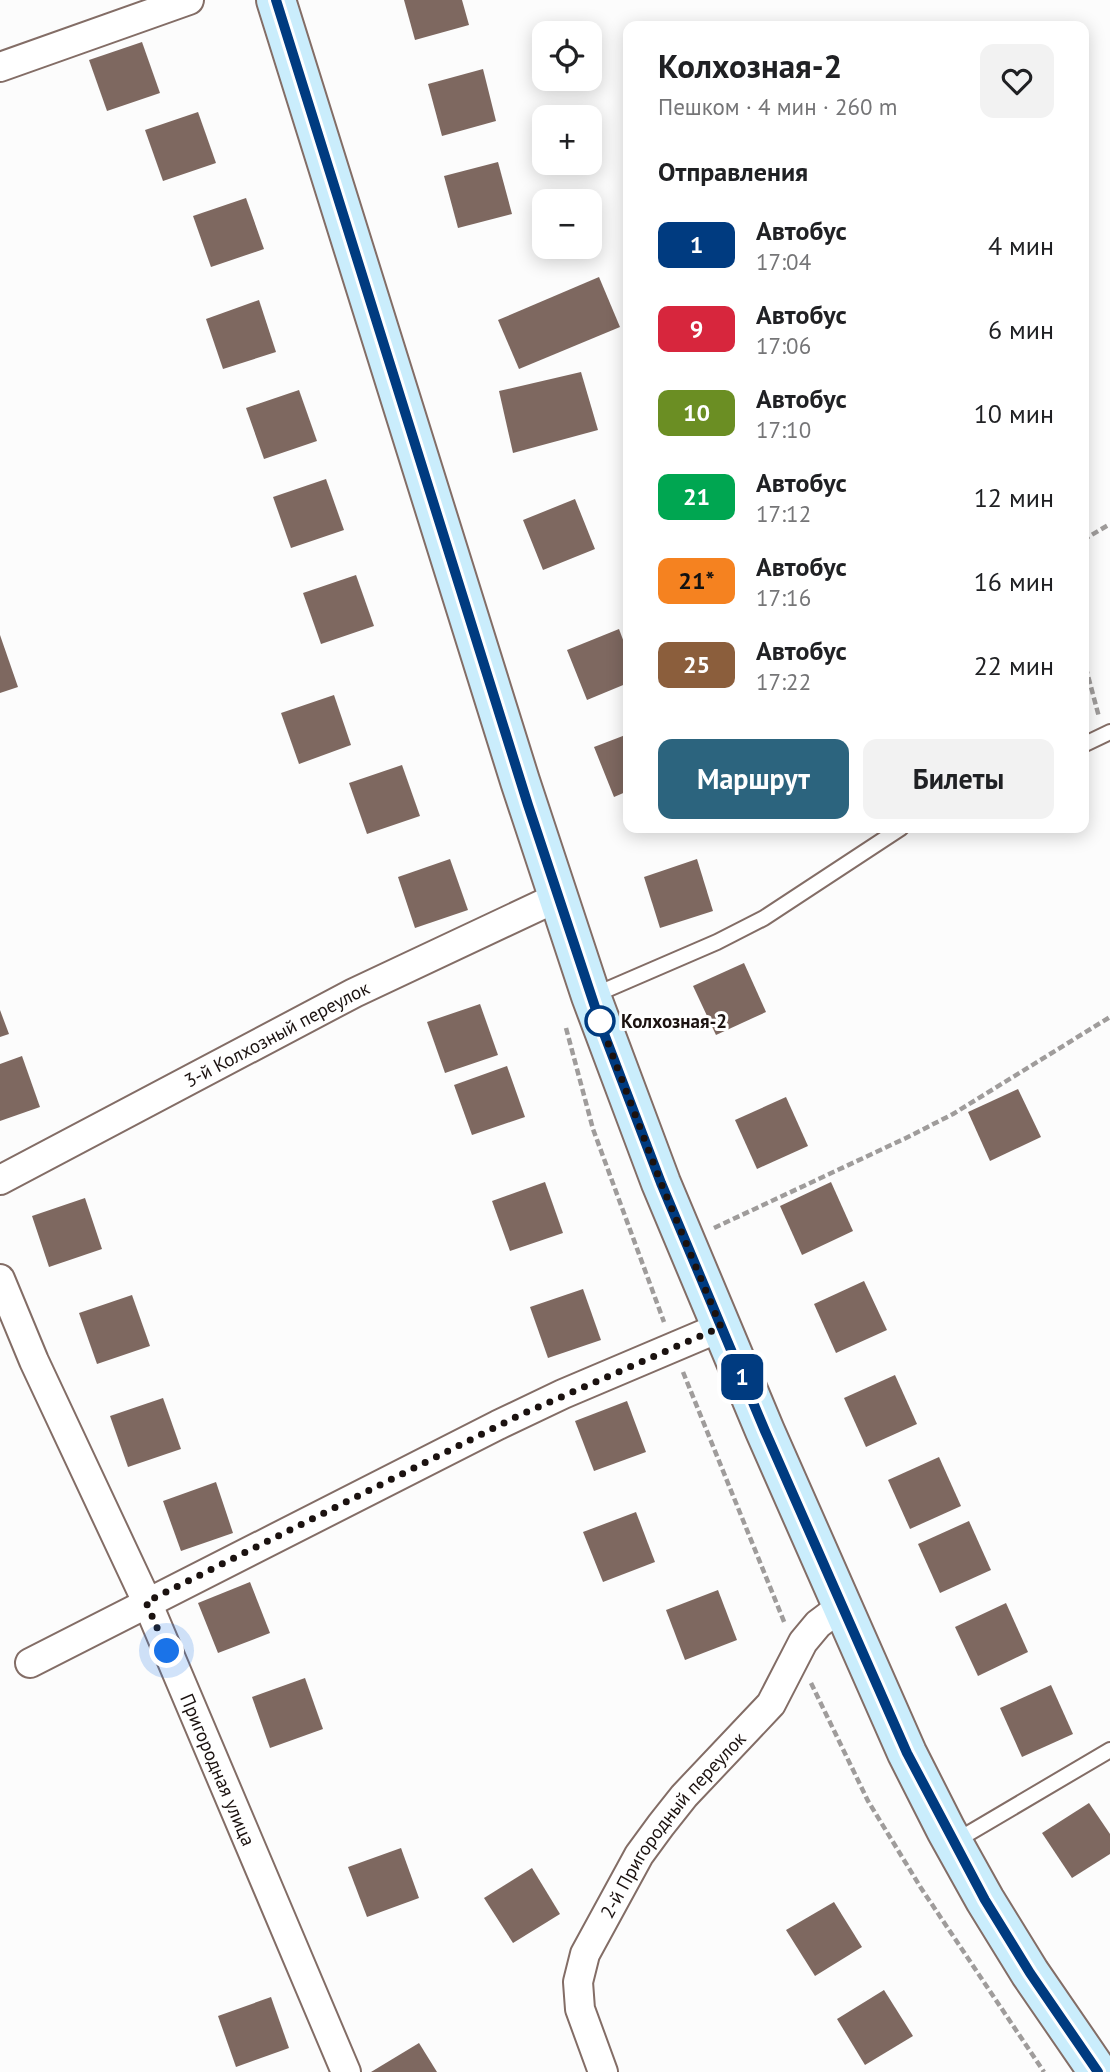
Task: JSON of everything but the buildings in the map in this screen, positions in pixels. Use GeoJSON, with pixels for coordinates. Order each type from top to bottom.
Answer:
{"type":"FeatureCollection","features":[{"type":"Feature","properties":{"kind":"main road"},"geometry":{"type":"LineString","coordinates":[[276,0],[558,897],[576,1006],[684,1240],[907,1753],[985,1900],[1030,1973],[1098,2072]]}},
{"type":"Feature","properties":{"kind":"street"},"geometry":{"type":"LineString","coordinates":[[0,67],[189,0]]}},
{"type":"Feature","properties":{"kind":"street","name":"3-й Колхозный переулок"},"geometry":{"type":"LineString","coordinates":[[0,1181],[354,993],[558,897]]}},
{"type":"Feature","properties":{"kind":"street","name":"Пригородная улица"},"geometry":{"type":"LineString","coordinates":[[0,1279],[34,1361],[146,1602],[346,2072]]}},
{"type":"Feature","properties":{"kind":"street"},"geometry":{"type":"LineString","coordinates":[[30,1663],[498,1425],[563,1394],[721,1327]]}},
{"type":"Feature","properties":{"kind":"street","name":"2-й Пригородный переулок"},"geometry":{"type":"LineString","coordinates":[[603,2072],[580,2009],[578,1982],[585,1954],[639,1855],[684,1796],[771,1704],[797,1653],[818,1624],[842,1606]]}},
{"type":"Feature","properties":{"kind":"lane"},"geometry":{"type":"LineString","coordinates":[[1089,742],[1107,734]]}},
{"type":"Feature","properties":{"kind":"lane"},"geometry":{"type":"LineString","coordinates":[[576,1006],[764,918],[893,833]]}},
{"type":"Feature","properties":{"kind":"lane"},"geometry":{"type":"LineString","coordinates":[[953,1843],[1110,1750]]}},
{"type":"Feature","properties":{"kind":"path"},"geometry":{"type":"LineString","coordinates":[[1089,536],[1110,524]]}},
{"type":"Feature","properties":{"kind":"path"},"geometry":{"type":"LineString","coordinates":[[1089,676],[1107,734]]}},
{"type":"Feature","properties":{"kind":"path"},"geometry":{"type":"LineString","coordinates":[[576,1006],[593,1129],[673,1347],[797,1653],[868,1801],[921,1888],[1044,2072]]}},
{"type":"Feature","properties":{"kind":"path"},"geometry":{"type":"LineString","coordinates":[[684,1240],[953,1114],[1110,1017]]}},
{"type":"Feature","properties":{"kind":"bus line","name":"1"},"geometry":{"type":"LineString","coordinates":[[276,0],[528,805],[603,1031],[661,1183],[765,1431],[907,1753],[985,1900],[1030,1973],[1098,2072]]}},
{"type":"Feature","properties":{"kind":"place","name":"Колхозная-2"},"geometry":{"type":"Point","coordinates":[600,1021]}},
{"type":"Feature","properties":{"kind":"route"},"geometry":{"type":"LineString","coordinates":[[167,1651],[146,1602],[563,1394],[721,1327],[661,1183],[597,1014],[600,1021]]}}]}
